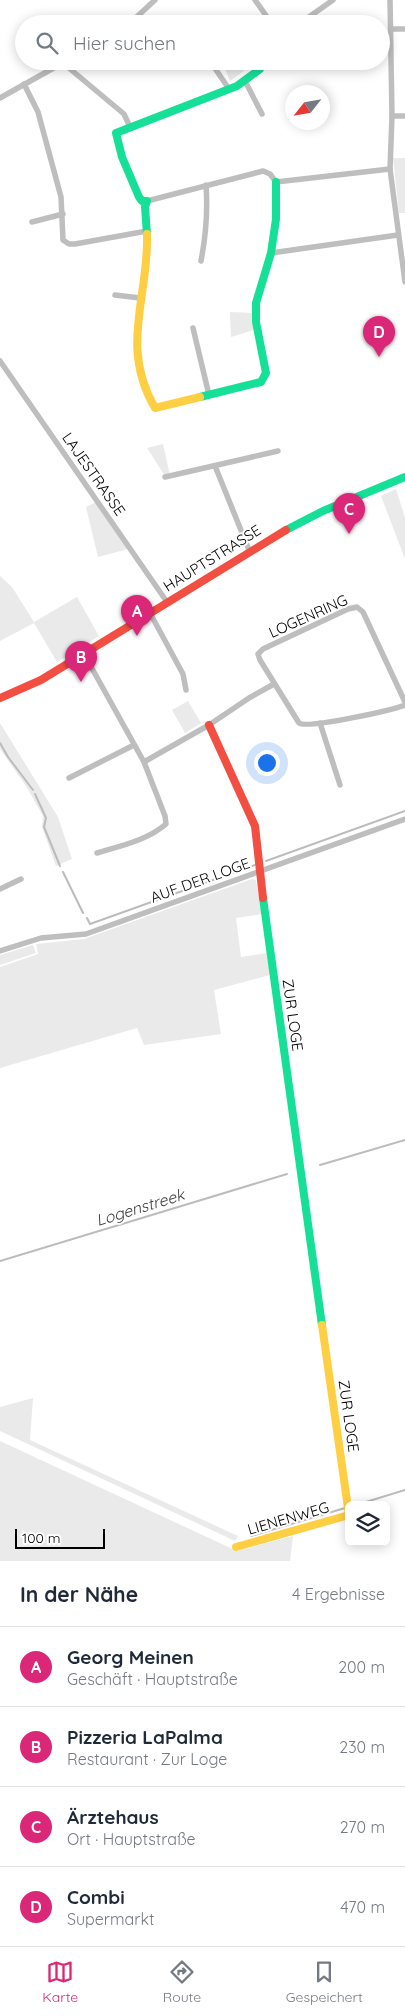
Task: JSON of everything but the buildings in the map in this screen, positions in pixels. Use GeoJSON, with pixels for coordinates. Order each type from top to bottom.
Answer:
{"type":"FeatureCollection","features":[{"type":"Feature","properties":{"kind":"street"},"geometry":{"type":"LineString","coordinates":[[139,15],[155,0]]}},
{"type":"Feature","properties":{"kind":"street"},"geometry":{"type":"LineString","coordinates":[[255,0],[266,15]]}},
{"type":"Feature","properties":{"kind":"street"},"geometry":{"type":"LineString","coordinates":[[312,15],[333,0]]}},
{"type":"Feature","properties":{"kind":"street"},"geometry":{"type":"LineString","coordinates":[[390,0],[392,29],[390,169],[405,282]]}},
{"type":"Feature","properties":{"kind":"street"},"geometry":{"type":"LineString","coordinates":[[392,29],[405,29]]}},
{"type":"Feature","properties":{"kind":"street"},"geometry":{"type":"LineString","coordinates":[[0,98],[50,70]]}},
{"type":"Feature","properties":{"kind":"street"},"geometry":{"type":"LineString","coordinates":[[74,70],[124,114],[130,127]]}},
{"type":"Feature","properties":{"kind":"street"},"geometry":{"type":"LineString","coordinates":[[216,70],[229,89]]}},
{"type":"Feature","properties":{"kind":"street"},"geometry":{"type":"LineString","coordinates":[[147,201],[145,207],[147,232],[146,270],[137,324],[137,349],[142,380],[155,408],[264,380],[266,373],[256,322],[256,303],[270,253],[276,219],[276,182],[274,178],[263,171],[142,201],[118,145],[116,133],[229,89],[245,81],[259,70]]}},
{"type":"Feature","properties":{"kind":"street"},"geometry":{"type":"LineString","coordinates":[[245,81],[262,114]]}},
{"type":"Feature","properties":{"kind":"street"},"geometry":{"type":"LineString","coordinates":[[24,84],[40,120],[61,198],[63,240],[69,244],[147,232]]}},
{"type":"Feature","properties":{"kind":"street"},"geometry":{"type":"LineString","coordinates":[[392,116],[405,116]]}},
{"type":"Feature","properties":{"kind":"street"},"geometry":{"type":"LineString","coordinates":[[276,182],[390,169]]}},
{"type":"Feature","properties":{"kind":"street"},"geometry":{"type":"LineString","coordinates":[[201,261],[207,228],[206,185]]}},
{"type":"Feature","properties":{"kind":"street"},"geometry":{"type":"LineString","coordinates":[[32,222],[63,214]]}},
{"type":"Feature","properties":{"kind":"street"},"geometry":{"type":"LineString","coordinates":[[270,253],[398,235]]}},
{"type":"Feature","properties":{"kind":"street"},"geometry":{"type":"LineString","coordinates":[[116,295],[140,298]]}},
{"type":"Feature","properties":{"kind":"street"},"geometry":{"type":"LineString","coordinates":[[194,328],[209,395]]}},
{"type":"Feature","properties":{"kind":"street","name":"LAJESTRASSE"},"geometry":{"type":"LineString","coordinates":[[0,361],[167,602]]}},
{"type":"Feature","properties":{"kind":"street"},"geometry":{"type":"LineString","coordinates":[[165,477],[278,451]]}},
{"type":"Feature","properties":{"kind":"street"},"geometry":{"type":"LineString","coordinates":[[215,466],[249,550]]}},
{"type":"Feature","properties":{"kind":"street","name":"HAUPTSTRASSE"},"geometry":{"type":"LineString","coordinates":[[0,698],[41,680],[249,550],[291,526],[392,480],[405,471]]}},
{"type":"Feature","properties":{"kind":"street","name":"HAUPTSTRASSE"},"geometry":{"type":"LineString","coordinates":[[392,480],[405,477]]}},
{"type":"Feature","properties":{"kind":"street","name":"LOGENRING"},"geometry":{"type":"LineString","coordinates":[[358,607],[363,612],[405,703],[320,724],[303,725],[299,722],[274,684],[258,654],[264,649],[348,609],[358,607]]}},
{"type":"Feature","properties":{"kind":"street"},"geometry":{"type":"LineString","coordinates":[[150,613],[183,674],[186,690]]}},
{"type":"Feature","properties":{"kind":"street"},"geometry":{"type":"LineString","coordinates":[[84,654],[144,762],[165,816],[166,824],[159,830],[97,853]]}},
{"type":"Feature","properties":{"kind":"street"},"geometry":{"type":"LineString","coordinates":[[144,762],[209,725],[274,684]]}},
{"type":"Feature","properties":{"kind":"street"},"geometry":{"type":"LineString","coordinates":[[320,724],[340,785]]}},
{"type":"Feature","properties":{"kind":"street","name":"ZUR LOGE"},"geometry":{"type":"LineString","coordinates":[[209,725],[255,826],[259,872],[346,1501]]}},
{"type":"Feature","properties":{"kind":"street"},"geometry":{"type":"LineString","coordinates":[[69,778],[134,745]]}},
{"type":"Feature","properties":{"kind":"street","name":"AUF DER LOGE"},"geometry":{"type":"LineString","coordinates":[[0,951],[41,938],[86,934],[405,819]]}},
{"type":"Feature","properties":{"kind":"street"},"geometry":{"type":"LineString","coordinates":[[0,889],[21,879]]}},
{"type":"Feature","properties":{"kind":"street","name":"LIENENWEG"},"geometry":{"type":"LineString","coordinates":[[236,1547],[345,1516]]}},
{"type":"Feature","properties":{"kind":"shaded area"},"geometry":{"type":"Polygon","coordinates":[[[225,70],[245,70],[230,81],[225,70]]]}},
{"type":"Feature","properties":{"kind":"shaded area"},"geometry":{"type":"Polygon","coordinates":[[[393,158],[405,158],[405,213],[399,213],[393,158]]]}},
{"type":"Feature","properties":{"kind":"shaded area"},"geometry":{"type":"Polygon","coordinates":[[[230,312],[254,313],[254,330],[231,337],[230,312]]]}},
{"type":"Feature","properties":{"kind":"shaded area"},"geometry":{"type":"Polygon","coordinates":[[[163,444],[170,475],[165,476],[147,448],[163,444]]]}},
{"type":"Feature","properties":{"kind":"shaded area"},"geometry":{"type":"Polygon","coordinates":[[[396,489],[405,518],[405,559],[381,496],[396,489]]]}},
{"type":"Feature","properties":{"kind":"shaded area"},"geometry":{"type":"Polygon","coordinates":[[[96,502],[128,549],[98,557],[86,507],[96,502]]]}},
{"type":"Feature","properties":{"kind":"shaded area"},"geometry":{"type":"Polygon","coordinates":[[[0,576],[12,587],[34,622],[77,597],[99,636],[57,662],[34,623],[0,641],[0,576]]]}},
{"type":"Feature","properties":{"kind":"shaded area"},"geometry":{"type":"Polygon","coordinates":[[[188,701],[201,723],[185,733],[172,710],[188,701]]]}},
{"type":"Feature","properties":{"kind":"shaded area"},"geometry":{"type":"Polygon","coordinates":[[[0,723],[58,817],[72,859],[56,866],[42,827],[43,816],[26,786],[0,749],[0,723]]]}},
{"type":"Feature","properties":{"kind":"shaded area"},"geometry":{"type":"Polygon","coordinates":[[[252,879],[256,880],[262,914],[236,918],[241,957],[267,953],[270,975],[214,990],[221,1034],[144,1045],[137,1028],[0,1068],[0,967],[38,954],[36,944],[84,939],[252,879]]]}},
{"type":"Feature","properties":{"kind":"shaded area"},"geometry":{"type":"Polygon","coordinates":[[[33,945],[36,953],[0,965],[0,955],[33,945]]]}},
{"type":"Feature","properties":{"kind":"shaded area"},"geometry":{"type":"Polygon","coordinates":[[[33,1398],[30,1440],[238,1536],[235,1541],[0,1431],[0,1407],[33,1398]]]}},
{"type":"Feature","properties":{"kind":"shaded area"},"geometry":{"type":"Polygon","coordinates":[[[0,1441],[237,1551],[293,1536],[290,1561],[0,1561],[0,1441]]]}},
{"type":"Feature","properties":{"kind":"waterway"},"geometry":{"type":"LineString","coordinates":[[0,743],[33,790]]}},
{"type":"Feature","properties":{"kind":"waterway"},"geometry":{"type":"LineString","coordinates":[[35,794],[46,818],[44,827],[60,866]]}},
{"type":"Feature","properties":{"kind":"waterway"},"geometry":{"type":"LineString","coordinates":[[266,861],[405,811]]}},
{"type":"Feature","properties":{"kind":"waterway"},"geometry":{"type":"LineString","coordinates":[[87,918],[90,924],[255,865]]}},
{"type":"Feature","properties":{"kind":"waterway"},"geometry":{"type":"LineString","coordinates":[[63,872],[83,913]]}},
{"type":"Feature","properties":{"kind":"waterway","name":"Logenstreek"},"geometry":{"type":"LineString","coordinates":[[320,1165],[405,1140]]}},
{"type":"Feature","properties":{"kind":"waterway","name":"Logenstreek"},"geometry":{"type":"LineString","coordinates":[[0,1261],[287,1174]]}},
{"type":"Feature","properties":{"kind":"waterway"},"geometry":{"type":"LineString","coordinates":[[369,1501],[405,1490]]}},
{"type":"Feature","properties":{"kind":"waterway"},"geometry":{"type":"LineString","coordinates":[[251,1536],[345,1508]]}},
{"type":"Feature","properties":{"kind":"traffic: fast"},"geometry":{"type":"LineString","coordinates":[[147,234],[145,207],[147,201],[142,201],[139,197],[122,157],[116,133],[237,86],[259,70]]}},
{"type":"Feature","properties":{"kind":"traffic: fast"},"geometry":{"type":"LineString","coordinates":[[200,397],[261,382],[266,373],[256,322],[256,303],[271,253],[276,219],[276,182]]}},
{"type":"Feature","properties":{"kind":"traffic: fast"},"geometry":{"type":"LineString","coordinates":[[286,530],[323,511],[405,477]]}},
{"type":"Feature","properties":{"kind":"traffic: fast"},"geometry":{"type":"LineString","coordinates":[[263,898],[322,1325]]}},
{"type":"Feature","properties":{"kind":"traffic: slow"},"geometry":{"type":"LineString","coordinates":[[147,234],[137,343],[144,385],[155,408],[200,397]]}},
{"type":"Feature","properties":{"kind":"traffic: slow"},"geometry":{"type":"LineString","coordinates":[[236,1547],[349,1515],[322,1325]]}},
{"type":"Feature","properties":{"kind":"traffic: jam"},"geometry":{"type":"LineString","coordinates":[[0,698],[41,680],[286,530]]}},
{"type":"Feature","properties":{"kind":"traffic: jam"},"geometry":{"type":"LineString","coordinates":[[209,725],[255,826],[263,898]]}},
{"type":"Feature","properties":{"kind":"place","name":"Combi"},"geometry":{"type":"Point","coordinates":[379,357]}},
{"type":"Feature","properties":{"kind":"place","name":"Ärztehaus"},"geometry":{"type":"Point","coordinates":[349,534]}},
{"type":"Feature","properties":{"kind":"place","name":"Georg Meinen"},"geometry":{"type":"Point","coordinates":[137,636]}},
{"type":"Feature","properties":{"kind":"place","name":"Pizzeria LaPalma"},"geometry":{"type":"Point","coordinates":[81,682]}}]}
